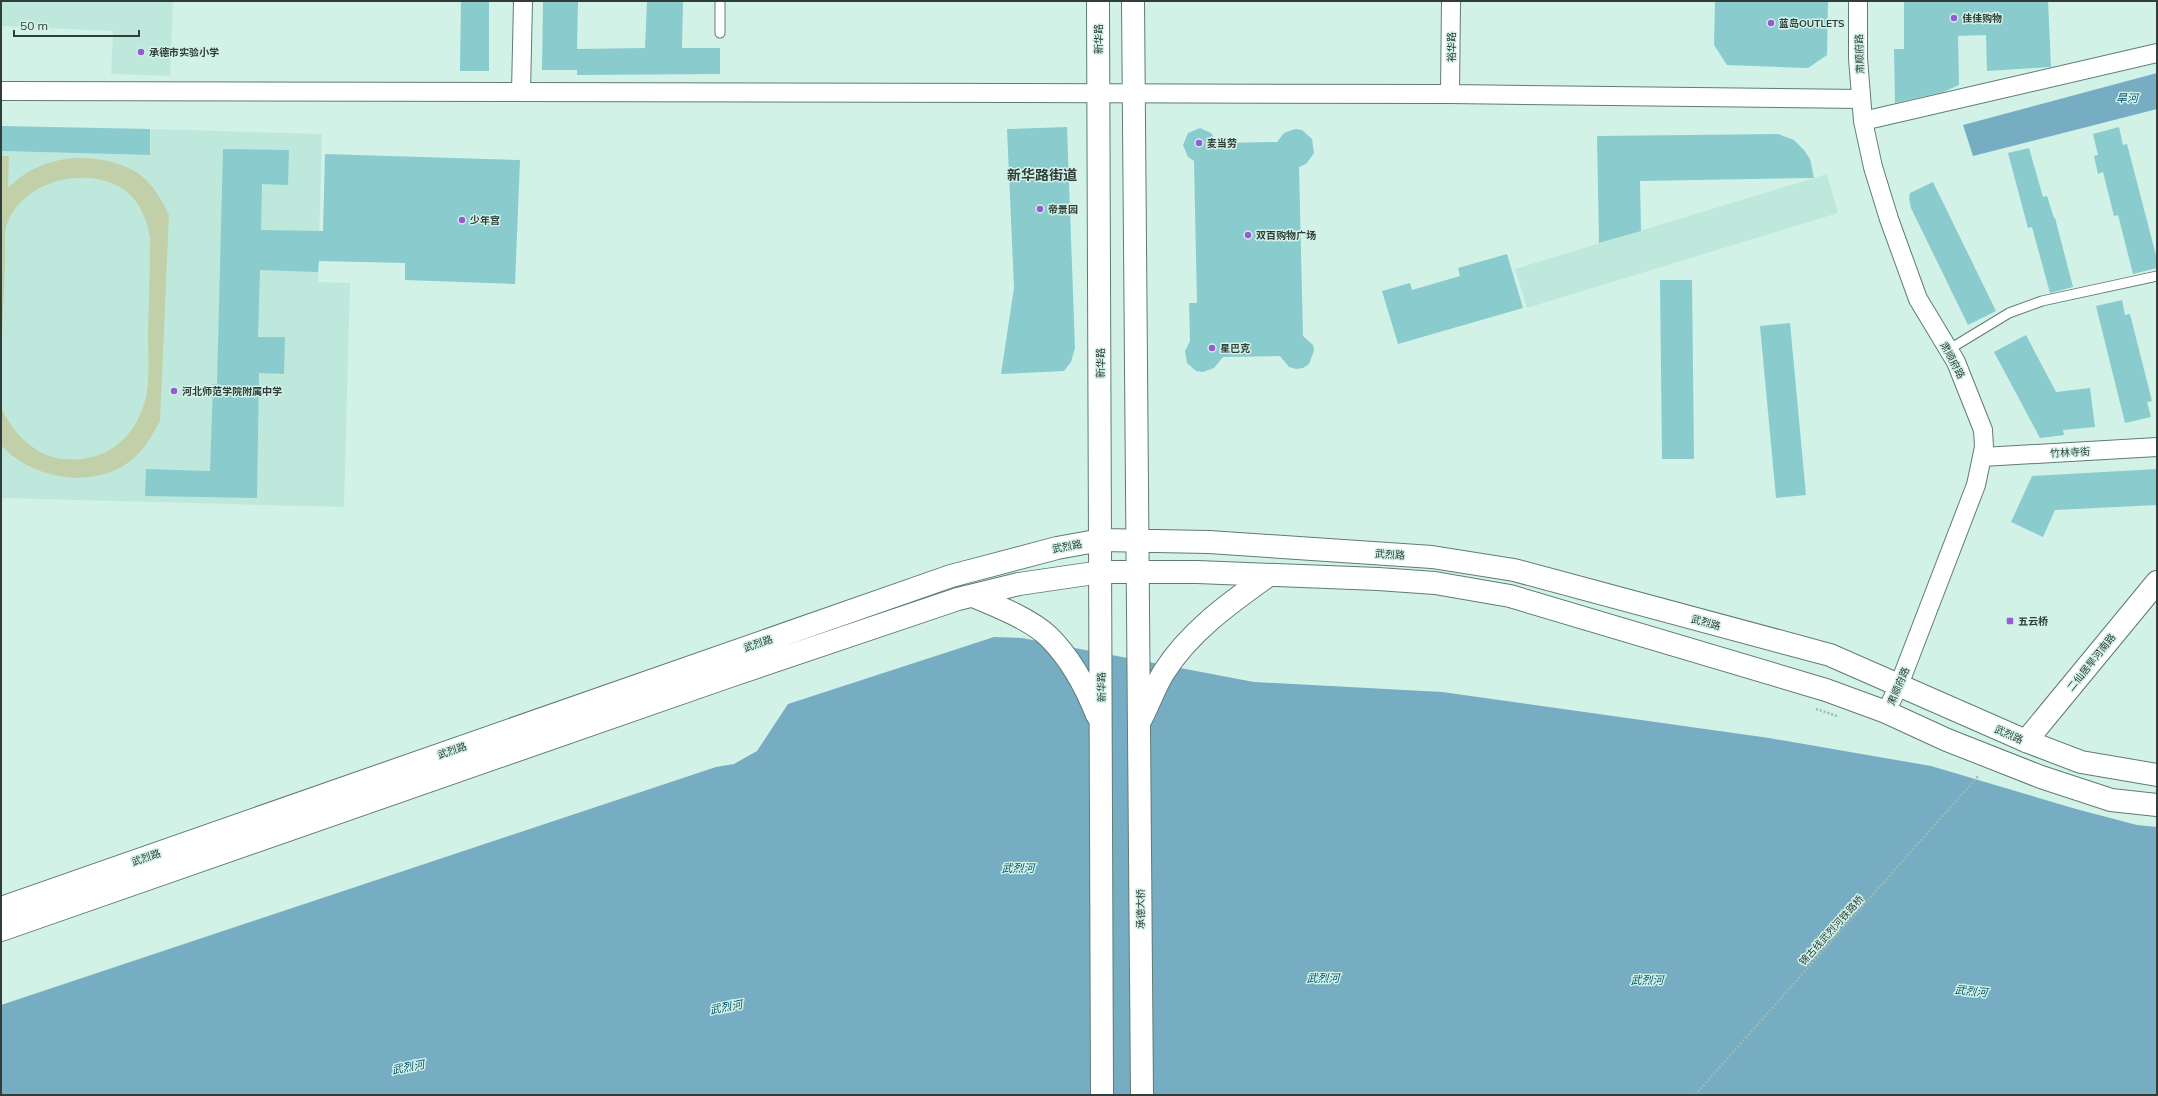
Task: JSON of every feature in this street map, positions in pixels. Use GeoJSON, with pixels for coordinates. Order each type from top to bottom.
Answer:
{"type":"FeatureCollection","features":[{"type":"Feature","properties":{"kind":"main road","name":"新华路"},"geometry":{"type":"LineString","coordinates":[[1098,1],[1102,725]]}},
{"type":"Feature","properties":{"kind":"main road"},"geometry":{"type":"LineString","coordinates":[[1134,1],[1139,724]]}},
{"type":"Feature","properties":{"kind":"main road","name":"武烈路"},"geometry":{"type":"LineString","coordinates":[[1,908],[951,576],[1057,548],[1101,540],[1209,542],[1432,557],[1514,570],[1830,655],[2026,741],[2081,762],[2157,774]]}},
{"type":"Feature","properties":{"kind":"main road"},"geometry":{"type":"LineString","coordinates":[[1,930],[730,676],[973,596],[1019,584],[1101,572],[1269,575],[1435,583],[1510,596],[1826,690],[1886,712],[1947,740],[2041,777],[2111,800],[2157,805]]}},
{"type":"Feature","properties":{"kind":"main road"},"geometry":{"type":"LineString","coordinates":[[1139,724],[1163,673],[1189,638],[1232,601],[1269,575]]}},
{"type":"Feature","properties":{"kind":"main road","name":"二仙居旱河南路"},"geometry":{"type":"LineString","coordinates":[[2026,741],[2157,582]]}},
{"type":"Feature","properties":{"kind":"main road"},"geometry":{"type":"LineString","coordinates":[[973,596],[1011,612],[1048,637],[1085,685],[1102,725],[1102,1095]]}},
{"type":"Feature","properties":{"kind":"main road","name":"承德大桥"},"geometry":{"type":"LineString","coordinates":[[1139,724],[1142,1095]]}},
{"type":"Feature","properties":{"kind":"street"},"geometry":{"type":"LineString","coordinates":[[521,92],[523,1]]}},
{"type":"Feature","properties":{"kind":"street","name":"裕华路"},"geometry":{"type":"LineString","coordinates":[[1450,94],[1451,1]]}},
{"type":"Feature","properties":{"kind":"street","name":"肃顺府路"},"geometry":{"type":"LineString","coordinates":[[1858,1],[1858,58],[1863,121],[1877,182],[1918,299],[1948,350],[1970,394],[1984,430],[1984,447],[1976,485],[1899,684],[1886,712]]}},
{"type":"Feature","properties":{"kind":"street"},"geometry":{"type":"LineString","coordinates":[[1863,121],[2157,53]]}},
{"type":"Feature","properties":{"kind":"street"},"geometry":{"type":"LineString","coordinates":[[1,91],[1450,94],[1861,100]]}},
{"type":"Feature","properties":{"kind":"street","name":"竹林寺街"},"geometry":{"type":"LineString","coordinates":[[1982,457],[2157,447]]}},
{"type":"Feature","properties":{"kind":"lane"},"geometry":{"type":"LineString","coordinates":[[720,1],[720,33]]}},
{"type":"Feature","properties":{"kind":"lane"},"geometry":{"type":"LineString","coordinates":[[1948,350],[2009,313],[2042,301],[2157,276]]}},
{"type":"Feature","properties":{"kind":"path","name":"锦古线武烈河铁路桥"},"geometry":{"type":"LineString","coordinates":[[1695,1095],[1979,775]]}},
{"type":"Feature","properties":{"kind":"shaded area","name":"承德市实验小学"},"geometry":{"type":"Polygon","coordinates":[[[1,1],[173,1],[170,76],[111,74],[113,31],[1,26],[1,1]]]}},
{"type":"Feature","properties":{"kind":"shaded area","name":"河北师范学院附属中学"},"geometry":{"type":"Polygon","coordinates":[[[150,129],[322,134],[318,282],[350,283],[344,507],[1,498],[1,151],[149,155],[150,129]]]}},
{"type":"Feature","properties":{"kind":"shaded area"},"geometry":{"type":"Polygon","coordinates":[[[1,156],[9,156],[8,188],[27,173],[42,165],[55,161],[83,158],[97,159],[124,166],[136,172],[146,180],[159,197],[169,215],[160,421],[145,445],[134,458],[119,468],[102,475],[84,478],[65,477],[47,473],[14,457],[1,445],[1,407],[11,425],[25,441],[34,448],[52,457],[79,459],[93,457],[106,452],[127,436],[135,425],[141,412],[147,390],[150,239],[147,226],[139,207],[131,196],[126,191],[111,183],[94,179],[76,178],[58,181],[42,187],[27,196],[15,209],[6,228],[1,361],[1,156]]]}},
{"type":"Feature","properties":{"kind":"shaded area"},"geometry":{"type":"Polygon","coordinates":[[[1827,174],[1838,213],[1527,308],[1515,269],[1827,174]]]}},
{"type":"Feature","properties":{"kind":"water","name":"旱河"},"geometry":{"type":"Polygon","coordinates":[[[2157,73],[2157,109],[1973,156],[1963,125],[2157,73]]]}},
{"type":"Feature","properties":{"kind":"water","name":"武烈河"},"geometry":{"type":"Polygon","coordinates":[[[994,637],[1022,638],[1254,682],[1442,692],[1769,738],[1931,766],[2076,809],[2137,825],[2157,827],[2157,1095],[1,1095],[1,1005],[716,767],[734,764],[757,751],[788,704],[994,637]]]}},
{"type":"Feature","properties":{"kind":"building"},"geometry":{"type":"Polygon","coordinates":[[[461,1],[489,1],[489,71],[460,71],[461,1]]]}},
{"type":"Feature","properties":{"kind":"building"},"geometry":{"type":"Polygon","coordinates":[[[543,1],[578,1],[577,49],[645,48],[647,1],[683,1],[682,48],[720,48],[720,74],[577,75],[577,70],[542,70],[543,1]]]}},
{"type":"Feature","properties":{"kind":"building","name":"蓝岛OUTLETS"},"geometry":{"type":"Polygon","coordinates":[[[1715,1],[1828,1],[1827,55],[1808,68],[1727,65],[1714,45],[1715,1]]]}},
{"type":"Feature","properties":{"kind":"building"},"geometry":{"type":"Polygon","coordinates":[[[1904,1],[2048,1],[2051,67],[1987,71],[1986,35],[1958,36],[1959,85],[1943,92],[1895,103],[1894,49],[1904,49],[1904,1]]]}},
{"type":"Feature","properties":{"kind":"building"},"geometry":{"type":"Polygon","coordinates":[[[1,126],[150,129],[150,155],[1,151],[1,126]]]}},
{"type":"Feature","properties":{"kind":"building","name":"帝景园"},"geometry":{"type":"Polygon","coordinates":[[[1067,127],[1075,348],[1071,362],[1064,371],[1001,374],[1014,288],[1007,129],[1067,127]]]}},
{"type":"Feature","properties":{"kind":"building"},"geometry":{"type":"Polygon","coordinates":[[[2119,127],[2123,145],[2127,144],[2157,259],[2157,268],[2133,274],[2118,215],[2114,216],[2103,172],[2098,174],[2094,156],[2098,155],[2093,134],[2119,127]]]}},
{"type":"Feature","properties":{"kind":"building","name":"双百购物广场"},"geometry":{"type":"Polygon","coordinates":[[[1200,128],[1211,133],[1218,143],[1277,142],[1284,133],[1295,129],[1302,130],[1312,139],[1314,153],[1306,164],[1299,167],[1303,336],[1313,345],[1314,351],[1309,364],[1303,368],[1296,369],[1289,367],[1280,356],[1223,357],[1214,368],[1203,372],[1196,371],[1187,363],[1185,351],[1190,341],[1189,303],[1197,303],[1194,161],[1188,157],[1183,145],[1188,133],[1200,128]]]}},
{"type":"Feature","properties":{"kind":"building"},"geometry":{"type":"Polygon","coordinates":[[[1778,134],[1794,140],[1804,150],[1810,159],[1814,178],[1640,181],[1641,231],[1599,243],[1597,136],[1778,134]]]}},
{"type":"Feature","properties":{"kind":"building"},"geometry":{"type":"Polygon","coordinates":[[[2029,148],[2043,197],[2047,196],[2055,218],[2073,287],[2050,293],[2032,227],[2028,228],[2008,153],[2029,148]]]}},
{"type":"Feature","properties":{"kind":"building"},"geometry":{"type":"Polygon","coordinates":[[[223,149],[289,150],[288,185],[262,184],[261,230],[323,231],[325,154],[520,160],[515,284],[405,280],[405,263],[319,261],[318,272],[260,270],[258,337],[285,337],[284,374],[259,373],[257,498],[145,496],[146,469],[210,471],[213,384],[217,384],[223,149]]]}},
{"type":"Feature","properties":{"kind":"building"},"geometry":{"type":"Polygon","coordinates":[[[1933,182],[1996,311],[1968,325],[1911,208],[1909,199],[1910,193],[1933,182]]]}},
{"type":"Feature","properties":{"kind":"building"},"geometry":{"type":"Polygon","coordinates":[[[1507,254],[1523,308],[1398,344],[1382,291],[1410,283],[1412,290],[1460,276],[1458,268],[1507,254]]]}},
{"type":"Feature","properties":{"kind":"building"},"geometry":{"type":"Polygon","coordinates":[[[1660,280],[1692,280],[1694,459],[1662,459],[1660,280]]]}},
{"type":"Feature","properties":{"kind":"building"},"geometry":{"type":"Polygon","coordinates":[[[2122,300],[2125,315],[2130,314],[2152,401],[2147,402],[2151,417],[2125,423],[2096,306],[2122,300]]]}},
{"type":"Feature","properties":{"kind":"building"},"geometry":{"type":"Polygon","coordinates":[[[1790,323],[1806,495],[1776,498],[1760,326],[1790,323]]]}},
{"type":"Feature","properties":{"kind":"building"},"geometry":{"type":"Polygon","coordinates":[[[2026,335],[2056,392],[2090,388],[2095,427],[2063,430],[2064,435],[2040,438],[1994,352],[2026,335]]]}},
{"type":"Feature","properties":{"kind":"building"},"geometry":{"type":"Polygon","coordinates":[[[2157,469],[2157,505],[2055,510],[2043,537],[2011,522],[2032,476],[2157,469]]]}},
{"type":"Feature","properties":{"kind":"place","name":"佳佳购物"},"geometry":{"type":"Point","coordinates":[1954,18]}},
{"type":"Feature","properties":{"kind":"place","name":"蓝岛OUTLETS"},"geometry":{"type":"Point","coordinates":[1771,23]}},
{"type":"Feature","properties":{"kind":"place","name":"承德市实验小学"},"geometry":{"type":"Point","coordinates":[141,52]}},
{"type":"Feature","properties":{"kind":"place","name":"麦当劳"},"geometry":{"type":"Point","coordinates":[1199,143]}},
{"type":"Feature","properties":{"kind":"place","name":"帝景园"},"geometry":{"type":"Point","coordinates":[1040,209]}},
{"type":"Feature","properties":{"kind":"place","name":"少年宫"},"geometry":{"type":"Point","coordinates":[462,220]}},
{"type":"Feature","properties":{"kind":"place","name":"双百购物广场"},"geometry":{"type":"Point","coordinates":[1248,235]}},
{"type":"Feature","properties":{"kind":"place","name":"星巴克"},"geometry":{"type":"Point","coordinates":[1212,348]}},
{"type":"Feature","properties":{"kind":"place","name":"河北师范学院附属中学"},"geometry":{"type":"Point","coordinates":[174,391]}},
{"type":"Feature","properties":{"kind":"place","name":"五云桥"},"geometry":{"type":"Point","coordinates":[2010,621]}},
{"type":"Feature","properties":{"kind":"district","name":"新华路街道"},"geometry":{"type":"Point","coordinates":[1042,175]}}]}
